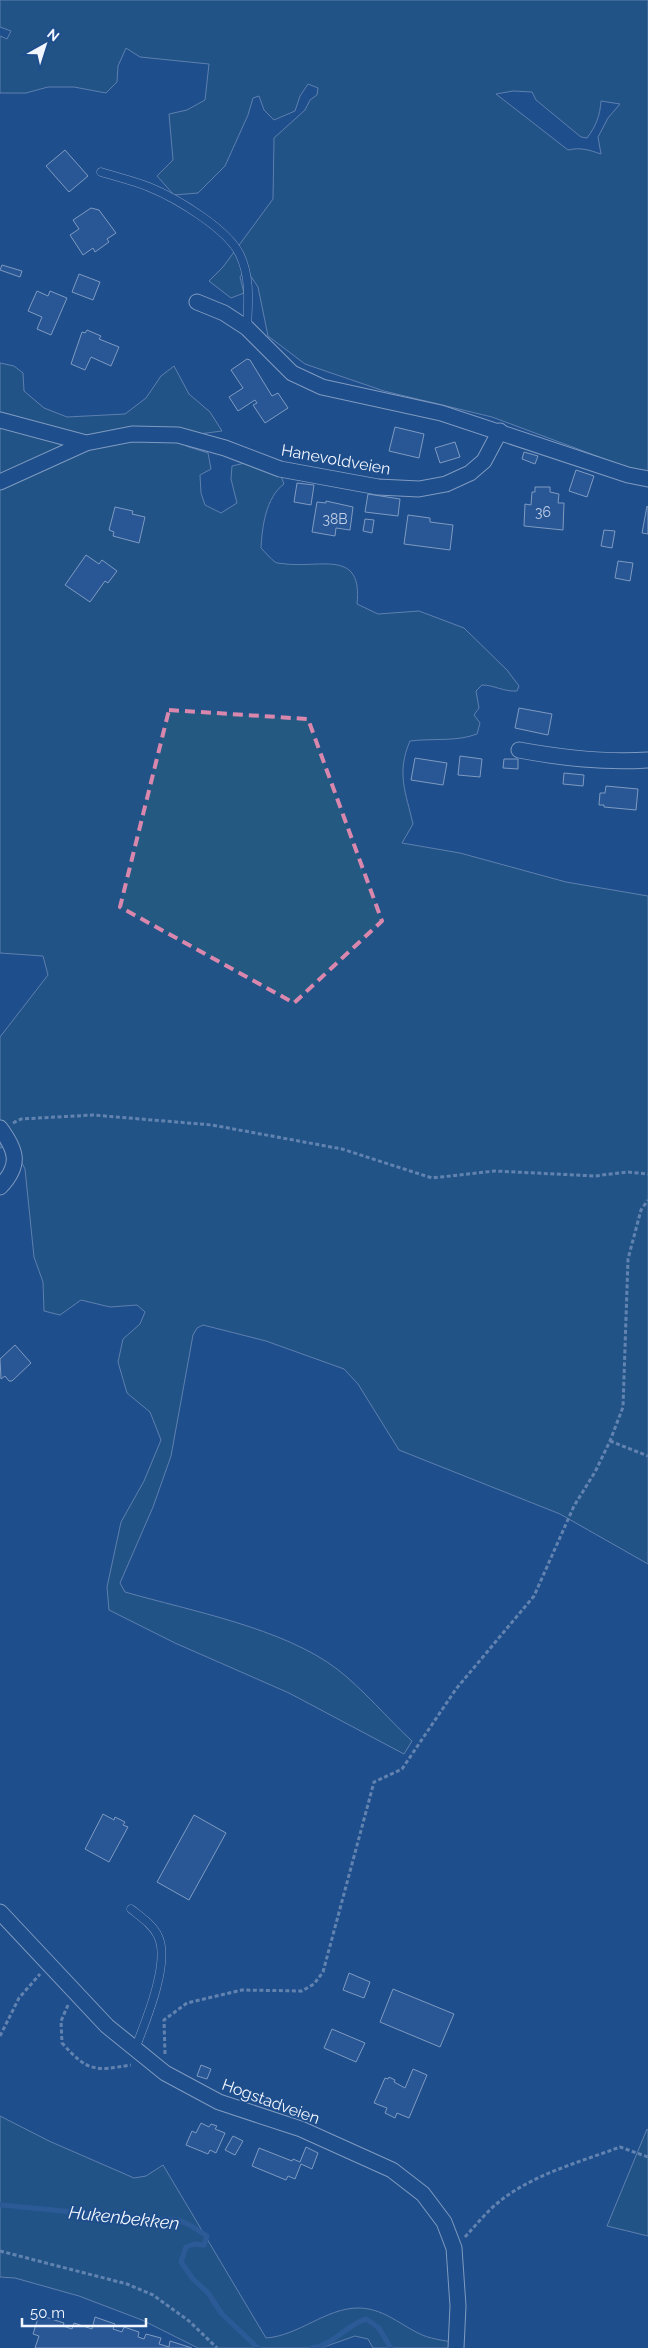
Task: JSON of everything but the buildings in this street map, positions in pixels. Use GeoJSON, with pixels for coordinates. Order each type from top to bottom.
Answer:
{"type":"FeatureCollection","features":[{"type":"Feature","properties":{"kind":"street"},"geometry":{"type":"LineString","coordinates":[[197,302],[224,313],[247,328],[292,373],[322,387],[441,413],[628,475],[648,479]]}},
{"type":"Feature","properties":{"kind":"street","name":"Hanevoldveien"},"geometry":{"type":"LineString","coordinates":[[0,420],[86,443]]}},
{"type":"Feature","properties":{"kind":"street","name":"Hanevoldveien"},"geometry":{"type":"LineString","coordinates":[[0,482],[86,443],[132,434],[178,435],[225,448],[280,469],[378,487],[419,489],[446,484],[470,473],[484,460],[500,431]]}},
{"type":"Feature","properties":{"kind":"street"},"geometry":{"type":"LineString","coordinates":[[519,750],[570,759],[617,762],[648,760]]}},
{"type":"Feature","properties":{"kind":"street"},"geometry":{"type":"LineString","coordinates":[[0,1128],[14,1149],[14,1164],[8,1179],[0,1188]]}},
{"type":"Feature","properties":{"kind":"street","name":"Hogstadveien"},"geometry":{"type":"LineString","coordinates":[[0,1912],[107,2026],[165,2073],[219,2102],[301,2129],[392,2170],[423,2194],[444,2222],[454,2248],[458,2306],[456,2348]]}},
{"type":"Feature","properties":{"kind":"lane"},"geometry":{"type":"LineString","coordinates":[[101,172],[149,187],[169,196],[212,225],[227,238],[240,254],[246,276],[247,328]]}},
{"type":"Feature","properties":{"kind":"lane"},"geometry":{"type":"LineString","coordinates":[[131,1909],[154,1929],[160,1939],[162,1952],[157,1984],[136,2049]]}},
{"type":"Feature","properties":{"kind":"path"},"geometry":{"type":"LineString","coordinates":[[0,1128],[21,1119],[93,1115],[212,1124],[342,1149],[432,1178],[495,1171],[595,1176],[628,1172],[648,1174]]}},
{"type":"Feature","properties":{"kind":"path"},"geometry":{"type":"LineString","coordinates":[[165,2073],[164,2020],[187,2002],[242,1990],[302,1991],[314,1984],[323,1972],[374,1782],[402,1769],[456,1689],[534,1596],[574,1506],[595,1472],[624,1407],[628,1259],[640,1210],[648,1200]]}},
{"type":"Feature","properties":{"kind":"path"},"geometry":{"type":"LineString","coordinates":[[610,1441],[648,1456]]}},
{"type":"Feature","properties":{"kind":"path"},"geometry":{"type":"LineString","coordinates":[[0,2036],[19,1998],[49,1964]]}},
{"type":"Feature","properties":{"kind":"path"},"geometry":{"type":"LineString","coordinates":[[74,1991],[62,2021],[62,2043],[78,2062],[95,2070],[151,2062]]}},
{"type":"Feature","properties":{"kind":"path"},"geometry":{"type":"LineString","coordinates":[[454,2248],[500,2201],[527,2184],[620,2147],[648,2157]]}},
{"type":"Feature","properties":{"kind":"path"},"geometry":{"type":"LineString","coordinates":[[0,2251],[127,2284],[153,2295],[189,2321],[212,2347],[217,2348]]}},
{"type":"Feature","properties":{"kind":"highlighted area"},"geometry":{"type":"Polygon","coordinates":[[[169,710],[308,719],[382,921],[294,1003],[120,907],[169,710]]]}},
{"type":"Feature","properties":{"kind":"shaded area"},"geometry":{"type":"Polygon","coordinates":[[[0,0],[648,0],[648,473],[645,474],[492,417],[384,391],[305,364],[268,336],[258,287],[246,269],[240,277],[244,293],[231,298],[209,281],[223,267],[273,199],[274,138],[305,110],[310,100],[317,95],[318,88],[308,84],[300,96],[295,111],[274,120],[264,110],[259,96],[253,98],[248,115],[225,166],[198,193],[174,195],[157,176],[173,160],[169,114],[187,110],[205,100],[209,64],[140,57],[126,48],[118,66],[117,82],[106,93],[74,87],[48,87],[26,93],[0,93],[0,36],[7,39],[11,31],[0,27],[0,0]],[[513,91],[496,94],[568,150],[581,149],[601,154],[598,137],[608,118],[620,104],[601,101],[597,121],[587,138],[581,137],[536,100],[532,92],[513,91]]]}},
{"type":"Feature","properties":{"kind":"shaded area"},"geometry":{"type":"Polygon","coordinates":[[[0,363],[14,366],[23,373],[24,391],[44,408],[67,417],[125,414],[146,398],[161,376],[174,366],[189,394],[210,412],[222,431],[186,438],[186,446],[208,453],[211,469],[200,475],[201,493],[205,505],[221,513],[237,503],[231,479],[232,466],[245,463],[281,476],[284,484],[269,504],[264,522],[261,548],[275,562],[299,565],[337,565],[346,568],[353,575],[357,587],[357,604],[378,614],[419,611],[464,628],[507,670],[519,686],[517,691],[482,685],[476,691],[479,708],[474,715],[480,723],[477,734],[453,739],[410,741],[406,752],[403,773],[405,793],[413,824],[402,843],[460,853],[566,882],[648,896],[648,1564],[560,1514],[399,1450],[358,1384],[344,1369],[266,1341],[203,1325],[197,1328],[193,1335],[171,1456],[153,1507],[120,1583],[125,1592],[236,1622],[290,1642],[315,1655],[347,1677],[412,1741],[404,1754],[289,1693],[175,1643],[109,1610],[107,1587],[121,1522],[144,1481],[161,1440],[150,1412],[127,1393],[118,1362],[123,1339],[140,1324],[145,1312],[137,1305],[110,1307],[81,1300],[60,1315],[44,1311],[43,1282],[34,1257],[25,1169],[13,1145],[0,1148],[0,1037],[48,975],[43,956],[0,953],[0,363]]]}},
{"type":"Feature","properties":{"kind":"shaded area"},"geometry":{"type":"Polygon","coordinates":[[[0,2116],[49,2141],[134,2178],[146,2176],[163,2165],[266,2338],[289,2332],[335,2312],[358,2308],[375,2310],[427,2337],[456,2343],[455,2348],[373,2348],[368,2339],[355,2336],[321,2348],[198,2348],[142,2320],[79,2296],[15,2278],[0,2277],[0,2116]]]}},
{"type":"Feature","properties":{"kind":"shaded area"},"geometry":{"type":"Polygon","coordinates":[[[648,2130],[648,2236],[607,2226],[648,2130]]]}},
{"type":"Feature","properties":{"kind":"waterway","name":"Hukenbekken"},"geometry":{"type":"LineString","coordinates":[[0,2205],[143,2220],[172,2219],[189,2224],[207,2236],[204,2245],[194,2244],[186,2247],[181,2262],[193,2279],[208,2293],[222,2314],[258,2348]]}},
{"type":"Feature","properties":{"kind":"waterway","name":"Hukenbekken"},"geometry":{"type":"LineString","coordinates":[[312,2348],[327,2343],[366,2319],[378,2327],[391,2348]]}}]}
